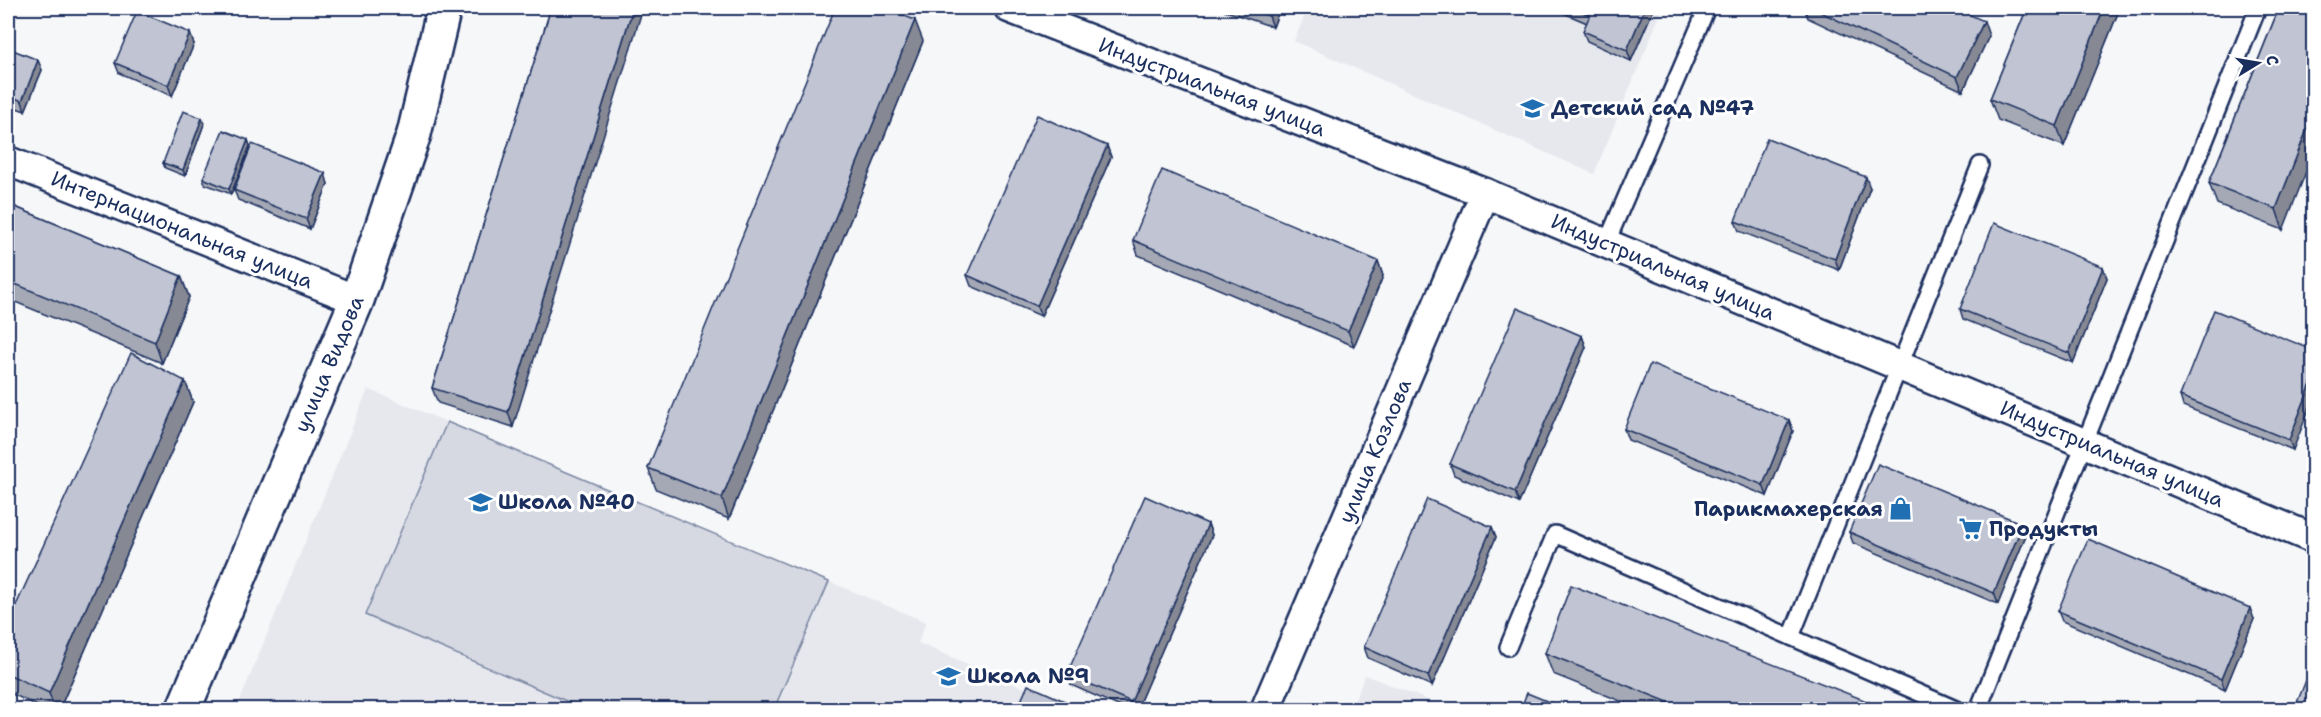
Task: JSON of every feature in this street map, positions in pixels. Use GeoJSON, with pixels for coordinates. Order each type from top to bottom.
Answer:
{"type":"FeatureCollection","features":[{"type":"Feature","properties":{"kind":"street","name":"улица Видова"},"geometry":{"type":"LineString","coordinates":[[183,710],[357,300],[414,134],[444,8]]}},
{"type":"Feature","properties":{"kind":"street","name":"Индустриальная улица"},"geometry":{"type":"LineString","coordinates":[[1008,8],[1485,193],[2313,539]]}},
{"type":"Feature","properties":{"kind":"street","name":"Интернациональная улица"},"geometry":{"type":"LineString","coordinates":[[8,161],[357,300]]}},
{"type":"Feature","properties":{"kind":"street","name":"улица Козлова"},"geometry":{"type":"LineString","coordinates":[[1265,710],[1485,193]]}},
{"type":"Feature","properties":{"kind":"lane"},"geometry":{"type":"LineString","coordinates":[[1606,244],[1707,8]]}},
{"type":"Feature","properties":{"kind":"lane"},"geometry":{"type":"LineString","coordinates":[[1978,710],[2258,8]]}},
{"type":"Feature","properties":{"kind":"lane"},"geometry":{"type":"LineString","coordinates":[[1791,637],[1980,165]]}},
{"type":"Feature","properties":{"kind":"lane"},"geometry":{"type":"LineString","coordinates":[[1508,647],[1555,534],[1958,710]]}},
{"type":"Feature","properties":{"kind":"shaded area","name":"Детский сад №47"},"geometry":{"type":"Polygon","coordinates":[[[1308,8],[1663,8],[1594,174],[1294,41],[1308,8]]]}},
{"type":"Feature","properties":{"kind":"shaded area","name":"Школа №40"},"geometry":{"type":"Polygon","coordinates":[[[368,389],[926,622],[918,643],[1074,709],[236,710],[368,389]]]}},
{"type":"Feature","properties":{"kind":"shaded area","name":"Школа №40"},"geometry":{"type":"Polygon","coordinates":[[[447,422],[829,582],[774,709],[585,709],[365,615],[447,422]]]}},
{"type":"Feature","properties":{"kind":"shaded area"},"geometry":{"type":"Polygon","coordinates":[[[1365,675],[1451,709],[1351,709],[1365,675]]]}},
{"type":"Feature","properties":{"kind":"building"},"geometry":{"type":"Polygon","coordinates":[[[551,8],[633,8],[508,412],[432,388],[551,8]]]}},
{"type":"Feature","properties":{"kind":"building"},"geometry":{"type":"Polygon","coordinates":[[[835,8],[884,8],[915,20],[722,498],[648,468],[835,8]]]}},
{"type":"Feature","properties":{"kind":"building"},"geometry":{"type":"Polygon","coordinates":[[[1244,8],[1272,8],[1269,16],[1244,8]]]}},
{"type":"Feature","properties":{"kind":"building"},"geometry":{"type":"Polygon","coordinates":[[[1572,8],[1645,8],[1627,50],[1583,31],[1590,15],[1572,8]]]}},
{"type":"Feature","properties":{"kind":"building"},"geometry":{"type":"Polygon","coordinates":[[[1812,8],[1955,8],[1984,21],[1957,77],[1812,8]]]}},
{"type":"Feature","properties":{"kind":"building"},"geometry":{"type":"Polygon","coordinates":[[[2027,8],[2104,8],[2057,126],[1990,99],[2027,8]]]}},
{"type":"Feature","properties":{"kind":"building"},"geometry":{"type":"Polygon","coordinates":[[[2279,8],[2313,8],[2313,114],[2276,209],[2209,183],[2279,8]]]}},
{"type":"Feature","properties":{"kind":"building"},"geometry":{"type":"Polygon","coordinates":[[[137,11],[190,33],[168,85],[115,63],[137,11]]]}},
{"type":"Feature","properties":{"kind":"building"},"geometry":{"type":"Polygon","coordinates":[[[8,48],[38,60],[22,101],[8,95],[8,48]]]}},
{"type":"Feature","properties":{"kind":"building"},"geometry":{"type":"Polygon","coordinates":[[[183,111],[202,118],[183,170],[163,163],[183,111]]]}},
{"type":"Feature","properties":{"kind":"building"},"geometry":{"type":"Polygon","coordinates":[[[1037,115],[1107,146],[1037,306],[967,275],[1037,115]]]}},
{"type":"Feature","properties":{"kind":"building"},"geometry":{"type":"Polygon","coordinates":[[[223,130],[248,140],[229,189],[203,178],[223,130]]]}},
{"type":"Feature","properties":{"kind":"building"},"geometry":{"type":"Polygon","coordinates":[[[1767,138],[1866,177],[1835,259],[1735,221],[1767,138]]]}},
{"type":"Feature","properties":{"kind":"building"},"geometry":{"type":"Polygon","coordinates":[[[252,144],[325,173],[306,219],[234,190],[252,144]]]}},
{"type":"Feature","properties":{"kind":"building"},"geometry":{"type":"Polygon","coordinates":[[[1162,170],[1378,261],[1348,331],[1133,240],[1162,170]]]}},
{"type":"Feature","properties":{"kind":"building"},"geometry":{"type":"Polygon","coordinates":[[[8,204],[181,276],[155,342],[8,281],[8,204]]]}},
{"type":"Feature","properties":{"kind":"building"},"geometry":{"type":"Polygon","coordinates":[[[1994,223],[2103,267],[2069,353],[1960,309],[1994,223]]]}},
{"type":"Feature","properties":{"kind":"building"},"geometry":{"type":"Polygon","coordinates":[[[1517,308],[1582,336],[1515,492],[1450,464],[1517,308]]]}},
{"type":"Feature","properties":{"kind":"building"},"geometry":{"type":"Polygon","coordinates":[[[2214,310],[2313,350],[2313,379],[2289,440],[2180,396],[2214,310]]]}},
{"type":"Feature","properties":{"kind":"building"},"geometry":{"type":"Polygon","coordinates":[[[131,353],[185,381],[49,693],[8,674],[8,623],[131,353]]]}},
{"type":"Feature","properties":{"kind":"building"},"geometry":{"type":"Polygon","coordinates":[[[1650,364],[1789,420],[1763,485],[1624,429],[1650,364]]]}},
{"type":"Feature","properties":{"kind":"building"},"geometry":{"type":"Polygon","coordinates":[[[1878,464],[2023,524],[1994,593],[1849,532],[1878,464]]]}},
{"type":"Feature","properties":{"kind":"building"},"geometry":{"type":"Polygon","coordinates":[[[1145,496],[1208,524],[1131,702],[1067,674],[1145,496]]]}},
{"type":"Feature","properties":{"kind":"building"},"geometry":{"type":"Polygon","coordinates":[[[1427,499],[1492,527],[1428,676],[1364,647],[1427,499]]]}},
{"type":"Feature","properties":{"kind":"building"},"geometry":{"type":"Polygon","coordinates":[[[2088,539],[2250,608],[2221,679],[2058,611],[2088,539]]]}},
{"type":"Feature","properties":{"kind":"building"},"geometry":{"type":"Polygon","coordinates":[[[1571,585],[1887,710],[1688,710],[1545,653],[1571,585]]]}},
{"type":"Feature","properties":{"kind":"building"},"geometry":{"type":"Polygon","coordinates":[[[2313,663],[2313,710],[2294,710],[2313,663]]]}},
{"type":"Feature","properties":{"kind":"building"},"geometry":{"type":"Polygon","coordinates":[[[1028,685],[1085,710],[1017,710],[1028,685]]]}},
{"type":"Feature","properties":{"kind":"building"},"geometry":{"type":"Polygon","coordinates":[[[1527,693],[1569,710],[1520,710],[1527,693]]]}},
{"type":"Feature","properties":{"kind":"place","name":"Детский сад №47"},"geometry":{"type":"Point","coordinates":[1533,108]}},
{"type":"Feature","properties":{"kind":"place","name":"Школа №40"},"geometry":{"type":"Point","coordinates":[480,502]}},
{"type":"Feature","properties":{"kind":"place","name":"Парикмахерская"},"geometry":{"type":"Point","coordinates":[1901,509]}},
{"type":"Feature","properties":{"kind":"place","name":"Продукты"},"geometry":{"type":"Point","coordinates":[1971,529]}},
{"type":"Feature","properties":{"kind":"place","name":"Школа №9"},"geometry":{"type":"Point","coordinates":[949,676]}}]}
